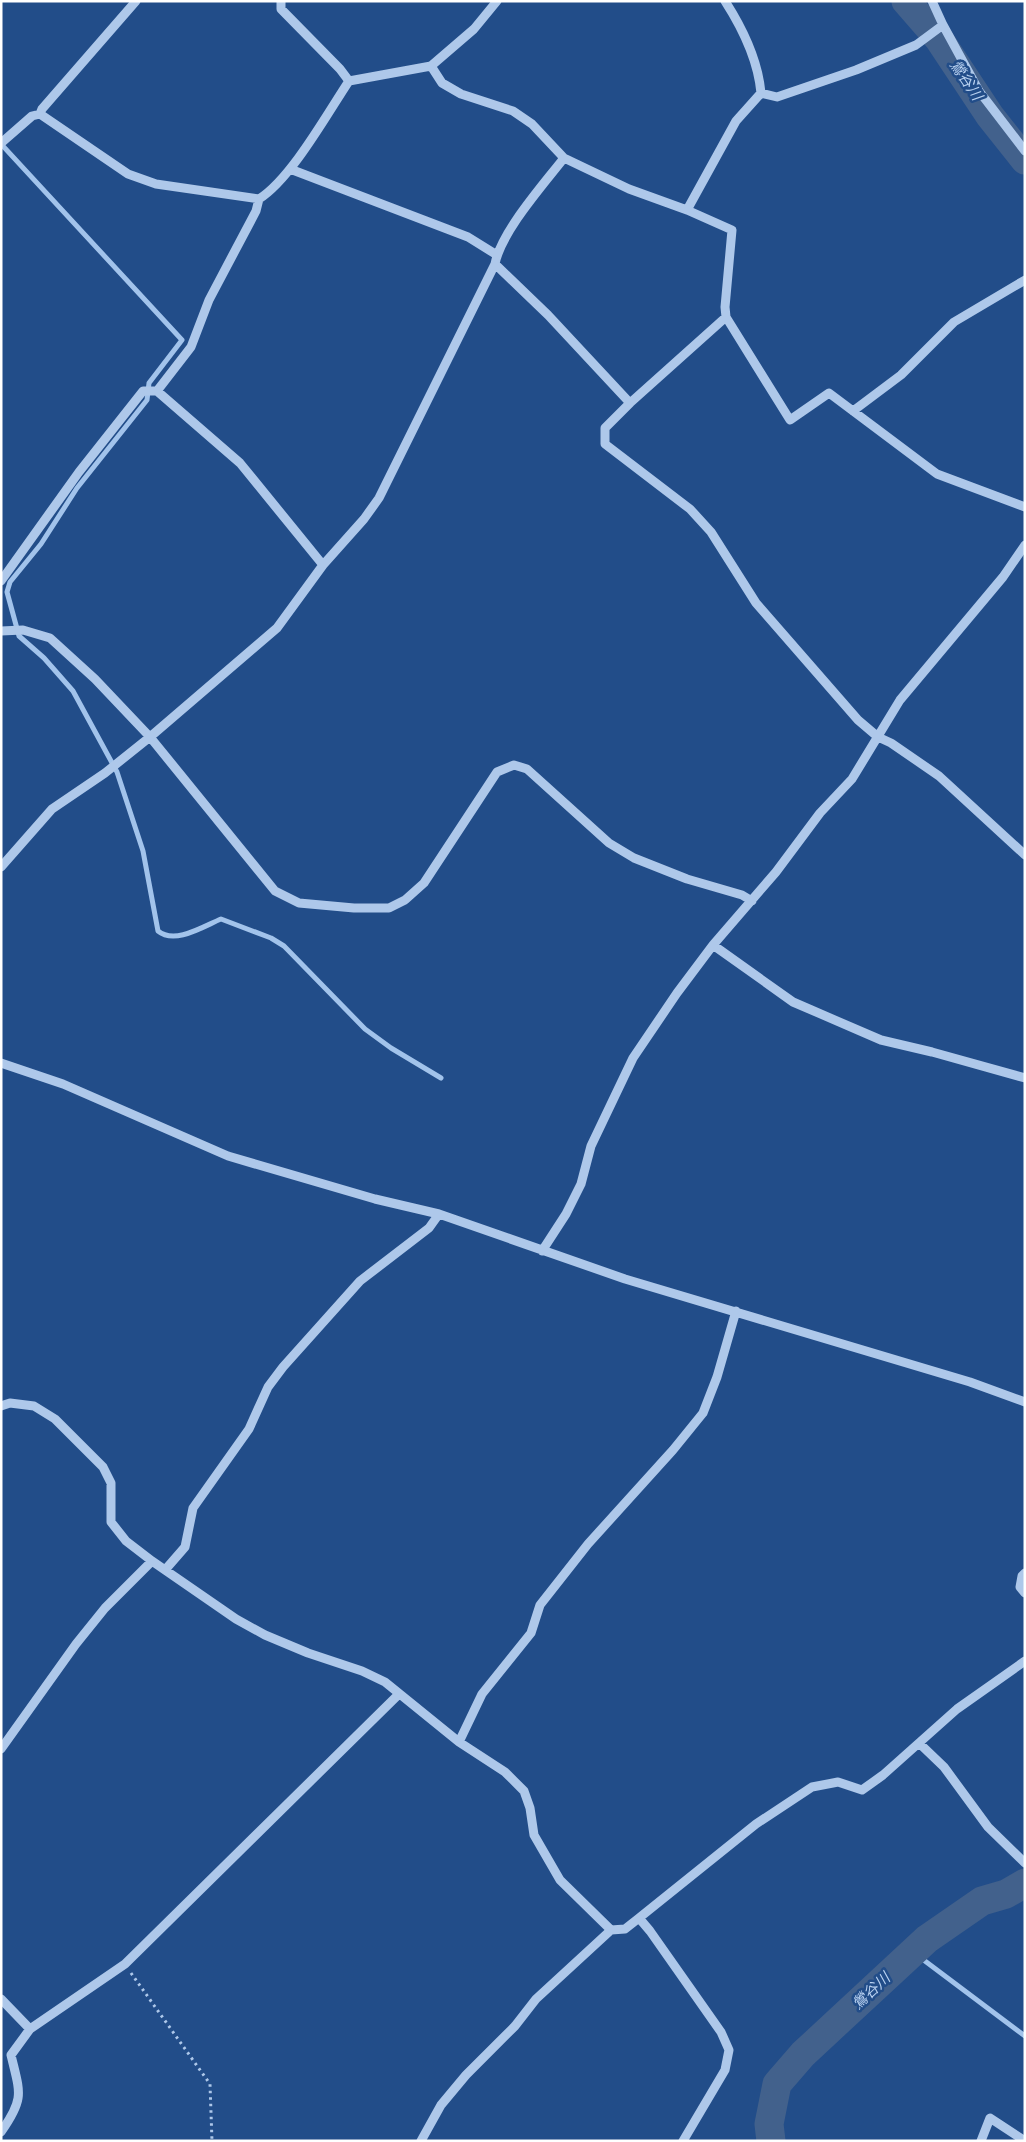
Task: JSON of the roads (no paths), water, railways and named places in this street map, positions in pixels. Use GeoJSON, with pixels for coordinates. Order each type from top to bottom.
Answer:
{"type":"FeatureCollection","features":[{"type":"Feature","properties":{"kind":"street"},"geometry":{"type":"LineString","coordinates":[[40,114],[42,109],[136,1]]}},
{"type":"Feature","properties":{"kind":"street"},"geometry":{"type":"LineString","coordinates":[[281,1],[281,9],[340,69],[349,81]]}},
{"type":"Feature","properties":{"kind":"street"},"geometry":{"type":"LineString","coordinates":[[3,143],[32,116],[40,114],[128,174],[156,184],[259,199],[266,195],[290,169],[349,81],[431,66],[474,29],[497,1]]}},
{"type":"Feature","properties":{"kind":"street"},"geometry":{"type":"LineString","coordinates":[[687,210],[736,121],[761,93],[760,78],[754,56],[725,1]]}},
{"type":"Feature","properties":{"kind":"street"},"geometry":{"type":"LineString","coordinates":[[932,1],[936,30],[1025,151]]}},
{"type":"Feature","properties":{"kind":"street"},"geometry":{"type":"LineString","coordinates":[[761,93],[777,97],[856,70],[916,45],[936,30]]}},
{"type":"Feature","properties":{"kind":"street"},"geometry":{"type":"LineString","coordinates":[[431,66],[442,83],[461,94],[513,111],[532,124],[564,158],[629,189],[687,210],[732,230],[725,306],[726,317],[790,420],[829,393],[937,474],[1025,507]]}},
{"type":"Feature","properties":{"kind":"street"},"geometry":{"type":"LineString","coordinates":[[1,867],[52,809],[112,767],[150,737],[277,628],[323,565],[364,520],[379,498],[513,226],[564,158]]}},
{"type":"Feature","properties":{"kind":"street"},"geometry":{"type":"LineString","coordinates":[[290,169],[468,237],[496,260],[630,402]]}},
{"type":"Feature","properties":{"kind":"street"},"geometry":{"type":"LineString","coordinates":[[1,581],[80,472],[191,347],[209,300],[256,211],[259,199]]}},
{"type":"Feature","properties":{"kind":"street"},"geometry":{"type":"LineString","coordinates":[[853,411],[901,375],[954,322],[1025,280]]}},
{"type":"Feature","properties":{"kind":"street"},"geometry":{"type":"LineString","coordinates":[[726,317],[630,402],[605,428],[605,444],[690,509],[706,526],[756,603],[858,720],[878,737],[939,776],[1025,855]]}},
{"type":"Feature","properties":{"kind":"street"},"geometry":{"type":"LineString","coordinates":[[150,391],[240,463],[323,565]]}},
{"type":"Feature","properties":{"kind":"street"},"geometry":{"type":"LineString","coordinates":[[542,1251],[566,1214],[581,1184],[591,1146],[633,1058],[676,994],[713,945],[752,901],[820,813],[852,779],[900,700],[1003,577],[1025,545]]}},
{"type":"Feature","properties":{"kind":"street"},"geometry":{"type":"LineString","coordinates":[[1,631],[17,630],[50,638],[95,678],[150,737],[276,891],[298,904],[354,908],[389,908],[405,900],[424,883],[497,772],[514,764],[528,769],[609,843],[634,858],[687,879],[742,895],[752,901]]}},
{"type":"Feature","properties":{"kind":"street"},"geometry":{"type":"LineString","coordinates":[[713,945],[793,1002],[881,1040],[1025,1078]]}},
{"type":"Feature","properties":{"kind":"street"},"geometry":{"type":"LineString","coordinates":[[1,1063],[63,1084],[250,1164],[374,1199],[439,1214],[625,1279],[970,1382],[1025,1402]]}},
{"type":"Feature","properties":{"kind":"street"},"geometry":{"type":"LineString","coordinates":[[166,1570],[185,1547],[193,1508],[249,1430],[268,1386],[360,1281],[429,1228],[439,1214]]}},
{"type":"Feature","properties":{"kind":"street"},"geometry":{"type":"LineString","coordinates":[[459,1742],[482,1694],[531,1633],[540,1605],[588,1544],[673,1450],[703,1413],[717,1378],[736,1311]]}},
{"type":"Feature","properties":{"kind":"street"},"geometry":{"type":"LineString","coordinates":[[1,1406],[10,1402],[34,1406],[54,1419],[103,1467],[111,1483],[111,1522],[126,1542],[152,1561],[236,1619],[265,1635],[308,1653],[362,1671],[385,1682],[459,1742],[505,1772],[524,1791],[530,1808],[534,1835],[560,1880],[611,1930]]}},
{"type":"Feature","properties":{"kind":"street"},"geometry":{"type":"LineString","coordinates":[[1,1749],[76,1644],[105,1608],[152,1561]]}},
{"type":"Feature","properties":{"kind":"street"},"geometry":{"type":"LineString","coordinates":[[1025,1573],[1022,1576],[1020,1587],[1025,1593]]}},
{"type":"Feature","properties":{"kind":"street"},"geometry":{"type":"LineString","coordinates":[[421,2141],[441,2105],[466,2075],[516,2026],[536,1999],[611,1930],[625,1929],[756,1824],[812,1787],[838,1782],[862,1790],[883,1775],[957,1709],[1025,1661]]}},
{"type":"Feature","properties":{"kind":"street"},"geometry":{"type":"LineString","coordinates":[[1,2132],[15,2113],[20,2092],[11,2055],[30,2029],[125,1964],[399,1694]]}},
{"type":"Feature","properties":{"kind":"street"},"geometry":{"type":"LineString","coordinates":[[919,1743],[944,1767],[988,1827],[1025,1863]]}},
{"type":"Feature","properties":{"kind":"street"},"geometry":{"type":"LineString","coordinates":[[639,1918],[721,2032],[729,2050],[725,2070],[683,2141]]}},
{"type":"Feature","properties":{"kind":"street"},"geometry":{"type":"LineString","coordinates":[[1,1999],[30,2029]]}},
{"type":"Feature","properties":{"kind":"street"},"geometry":{"type":"LineString","coordinates":[[981,2141],[990,2118],[1025,2140]]}},
{"type":"Feature","properties":{"kind":"waterway","name":"鶯谷川"},"geometry":{"type":"LineString","coordinates":[[906,1],[939,39],[990,116],[1025,160]]}},
{"type":"Feature","properties":{"kind":"waterway"},"geometry":{"type":"LineString","coordinates":[[1,144],[182,340],[149,383],[147,400],[77,488],[41,544],[10,582],[7,592],[19,636],[44,658],[73,691],[117,772],[143,851],[158,931],[165,935],[181,935],[198,930],[221,919],[271,938],[284,946],[365,1029],[391,1048],[441,1078]]}},
{"type":"Feature","properties":{"kind":"waterway","name":"鶯谷川"},"geometry":{"type":"LineString","coordinates":[[771,2141],[769,2124],[777,2084],[803,2054],[927,1939],[982,1901],[1006,1894],[1025,1883]]}},
{"type":"Feature","properties":{"kind":"waterway"},"geometry":{"type":"LineString","coordinates":[[913,1952],[1025,2036]]}}]}
